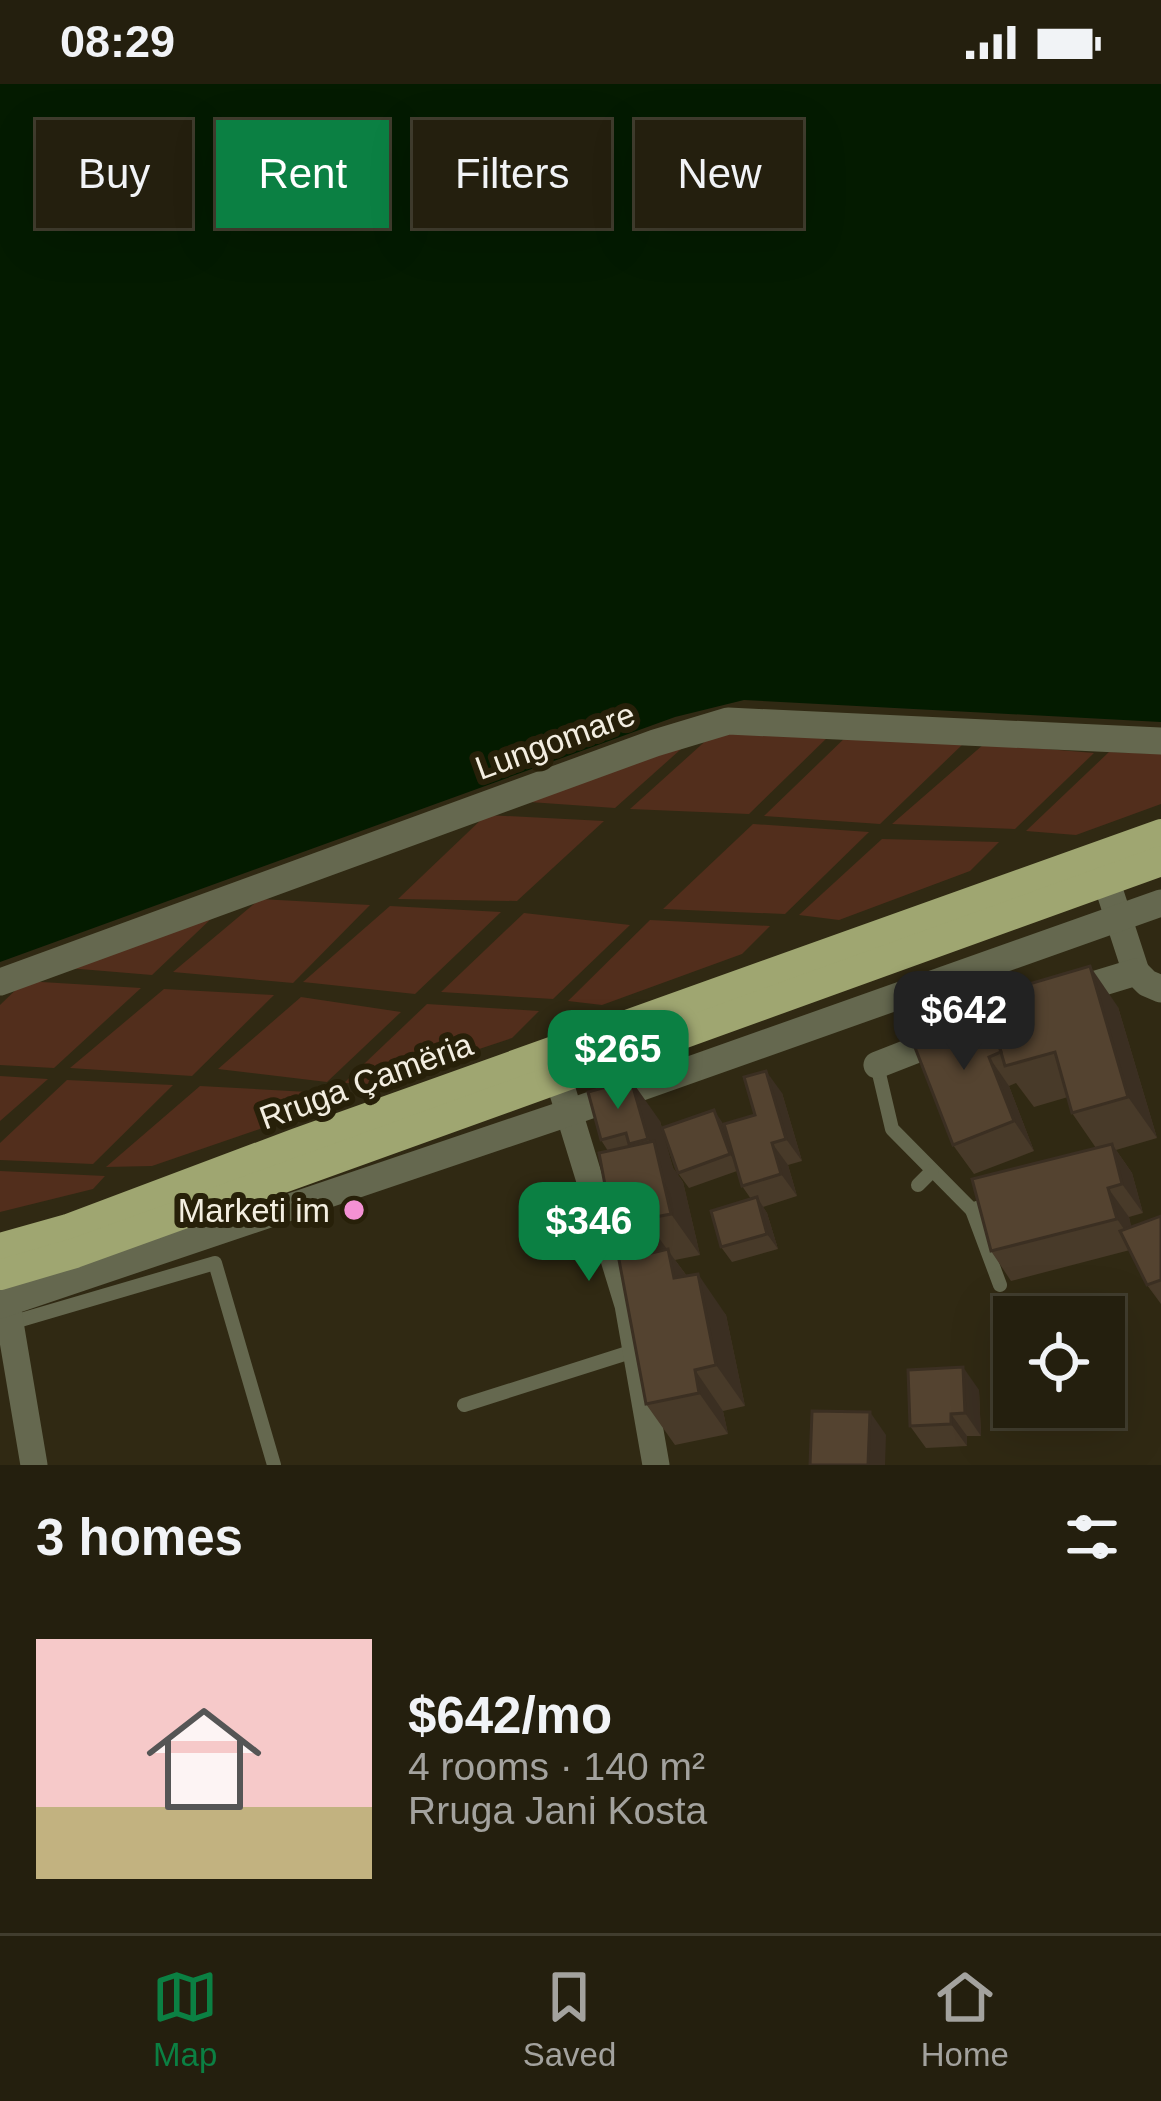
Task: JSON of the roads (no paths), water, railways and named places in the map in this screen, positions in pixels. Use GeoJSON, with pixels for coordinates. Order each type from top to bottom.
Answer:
{"type":"FeatureCollection","features":[{"type":"Feature","properties":{"kind":"main road","name":"Rruga Çamëria"},"geometry":{"type":"LineString","coordinates":[[2,1290],[68,1229],[222,1171],[561,1084],[1161,834]]}},
{"type":"Feature","properties":{"kind":"main road","name":"Rruga Çamëria"},"geometry":{"type":"LineString","coordinates":[[2,1290],[97,1245],[561,1084],[1161,861]]}},
{"type":"Feature","properties":{"kind":"street","name":"Lungomare"},"geometry":{"type":"LineString","coordinates":[[0,982],[675,736],[728,721],[1161,741]]}},
{"type":"Feature","properties":{"kind":"street"},"geometry":{"type":"LineString","coordinates":[[1106,880],[1136,972],[1161,989]]}},
{"type":"Feature","properties":{"kind":"street"},"geometry":{"type":"LineString","coordinates":[[656,1465],[628,1305],[561,1084],[1161,903]]}},
{"type":"Feature","properties":{"kind":"street"},"geometry":{"type":"LineString","coordinates":[[1035,1004],[1136,972]]}},
{"type":"Feature","properties":{"kind":"street"},"geometry":{"type":"LineString","coordinates":[[877,1065],[970,1028]]}},
{"type":"Feature","properties":{"kind":"street"},"geometry":{"type":"LineString","coordinates":[[2,1290],[34,1465]]}},
{"type":"Feature","properties":{"kind":"lane"},"geometry":{"type":"LineString","coordinates":[[877,1065],[892,1130],[972,1210],[1000,1285]]}},
{"type":"Feature","properties":{"kind":"lane"},"geometry":{"type":"LineString","coordinates":[[918,1185],[932,1171]]}},
{"type":"Feature","properties":{"kind":"lane"},"geometry":{"type":"LineString","coordinates":[[972,1210],[1012,1193]]}},
{"type":"Feature","properties":{"kind":"lane"},"geometry":{"type":"LineString","coordinates":[[2,1290],[215,1263],[274,1465]]}},
{"type":"Feature","properties":{"kind":"lane"},"geometry":{"type":"LineString","coordinates":[[464,1405],[637,1350]]}},
{"type":"Feature","properties":{"kind":"place","name":"Marketi im"},"geometry":{"type":"Point","coordinates":[354,1210]}}]}
